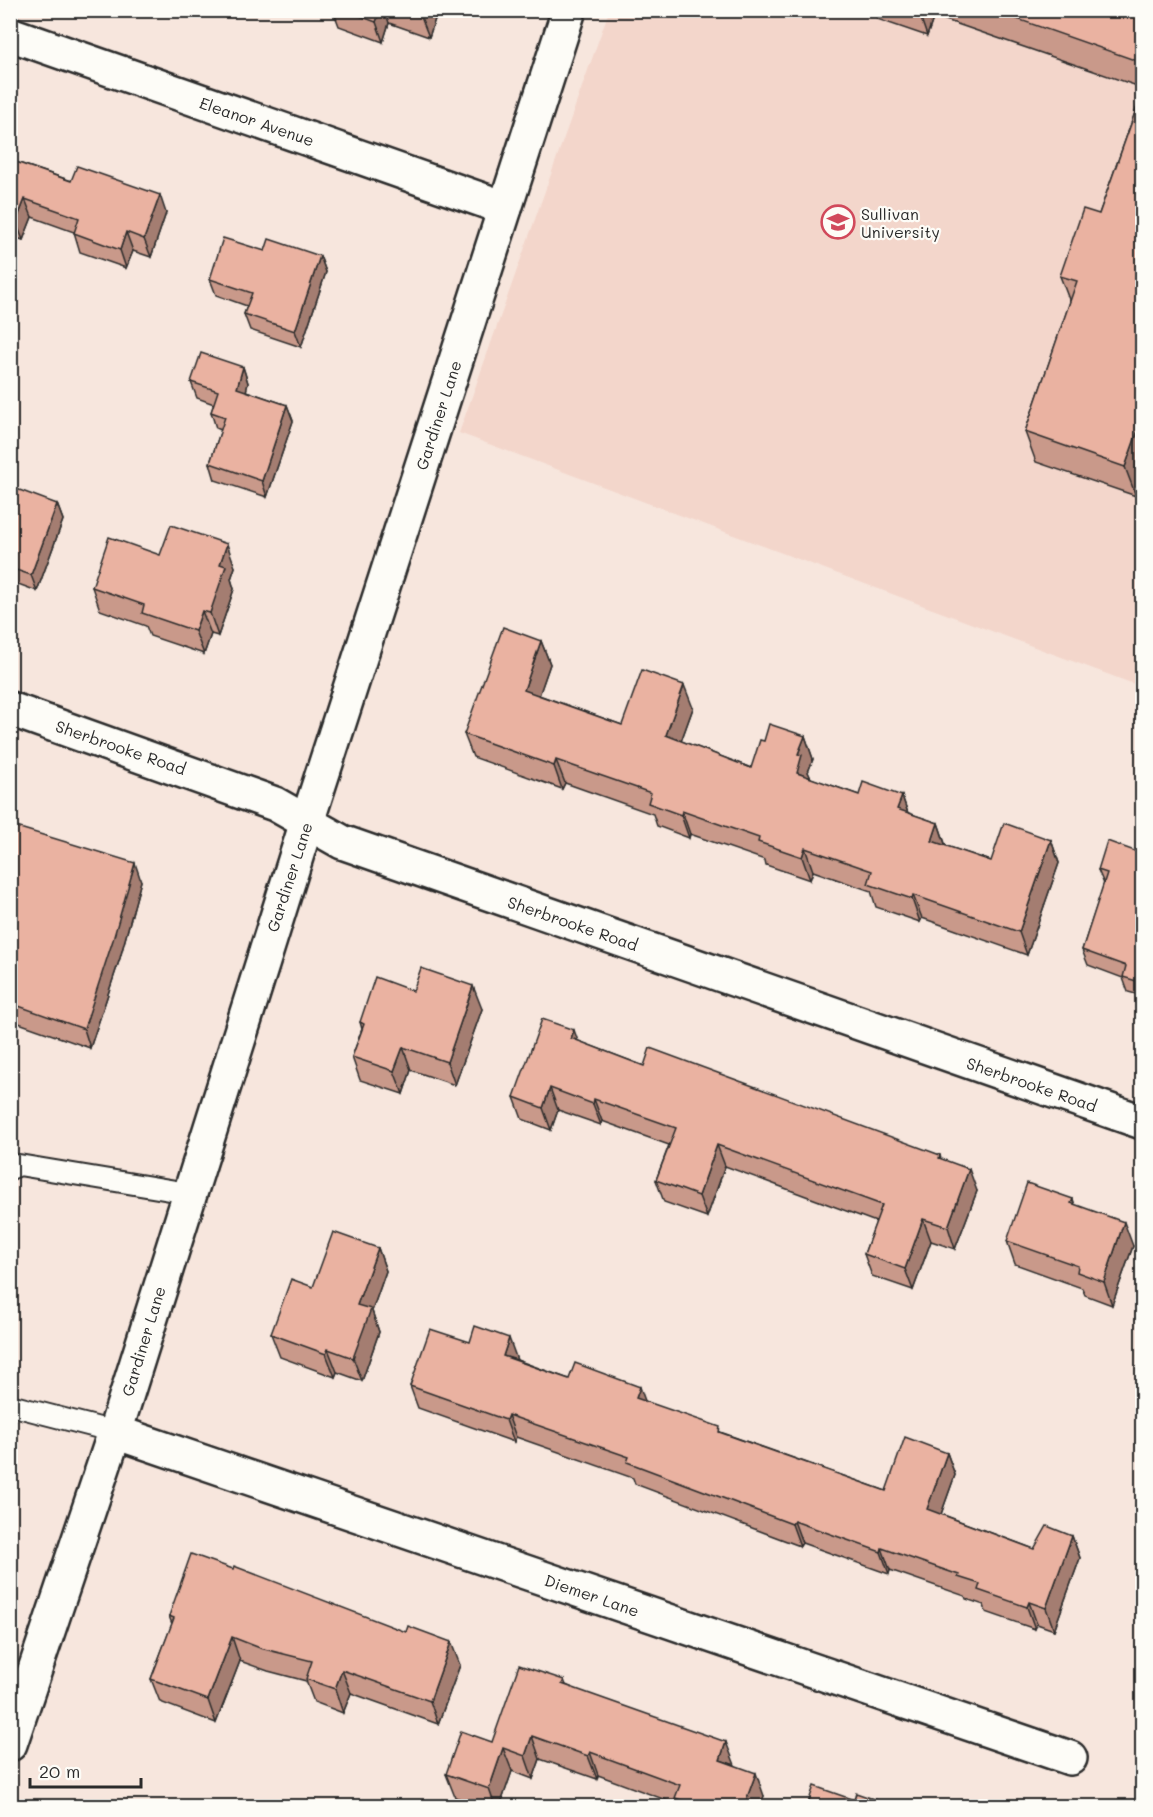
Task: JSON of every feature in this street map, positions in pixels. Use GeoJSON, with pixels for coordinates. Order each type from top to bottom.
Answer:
{"type":"FeatureCollection","features":[{"type":"Feature","properties":{"kind":"street","name":"Gardiner Lane"},"geometry":{"type":"LineString","coordinates":[[10,1744],[115,1432],[188,1193],[569,10]]}},
{"type":"Feature","properties":{"kind":"street","name":"Eleanor Avenue"},"geometry":{"type":"LineString","coordinates":[[10,34],[504,208]]}},
{"type":"Feature","properties":{"kind":"street","name":"Sherbrooke Road"},"geometry":{"type":"LineString","coordinates":[[10,709],[194,773],[275,804],[342,842],[1143,1122]]}},
{"type":"Feature","properties":{"kind":"street","name":"Diemer Lane"},"geometry":{"type":"LineString","coordinates":[[115,1432],[1070,1758]]}},
{"type":"Feature","properties":{"kind":"lane"},"geometry":{"type":"LineString","coordinates":[[10,1169],[19,1165],[188,1193]]}},
{"type":"Feature","properties":{"kind":"lane"},"geometry":{"type":"LineString","coordinates":[[10,1405],[115,1432]]}},
{"type":"Feature","properties":{"kind":"shaded area","name":"Sullivan University"},"geometry":{"type":"Polygon","coordinates":[[[609,11],[1142,11],[1142,687],[459,433],[609,11]]]}},
{"type":"Feature","properties":{"kind":"building"},"geometry":{"type":"Polygon","coordinates":[[[344,10],[380,10],[376,22],[344,10]]]}},
{"type":"Feature","properties":{"kind":"building"},"geometry":{"type":"Polygon","coordinates":[[[403,10],[423,10],[421,17],[403,10]]]}},
{"type":"Feature","properties":{"kind":"building"},"geometry":{"type":"Polygon","coordinates":[[[992,10],[1143,10],[1143,63],[992,10]]]}},
{"type":"Feature","properties":{"kind":"building"},"geometry":{"type":"Polygon","coordinates":[[[1143,90],[1143,416],[1125,467],[1025,432],[1077,281],[1060,276],[1083,209],[1099,214],[1143,90]]]}},
{"type":"Feature","properties":{"kind":"building"},"geometry":{"type":"Polygon","coordinates":[[[10,160],[71,181],[77,166],[160,195],[144,239],[126,232],[120,250],[74,233],[79,218],[25,199],[16,222],[10,220],[10,160]]]}},
{"type":"Feature","properties":{"kind":"building"},"geometry":{"type":"Polygon","coordinates":[[[223,238],[265,251],[269,239],[320,256],[295,331],[244,314],[252,293],[210,279],[223,238]]]}},
{"type":"Feature","properties":{"kind":"building"},"geometry":{"type":"Polygon","coordinates":[[[201,353],[243,367],[237,388],[287,405],[262,481],[210,463],[225,417],[211,412],[218,391],[191,382],[201,353]]]}},
{"type":"Feature","properties":{"kind":"building"},"geometry":{"type":"Polygon","coordinates":[[[14,488],[57,504],[31,575],[10,568],[10,497],[14,488]]]}},
{"type":"Feature","properties":{"kind":"building"},"geometry":{"type":"Polygon","coordinates":[[[171,525],[227,544],[220,564],[226,566],[210,613],[202,611],[195,631],[142,613],[144,605],[92,587],[109,537],[160,555],[171,525]]]}},
{"type":"Feature","properties":{"kind":"building"},"geometry":{"type":"Polygon","coordinates":[[[503,627],[541,641],[524,690],[622,725],[642,670],[684,685],[666,735],[751,768],[760,740],[764,741],[769,724],[805,736],[798,754],[802,755],[797,773],[859,795],[863,782],[902,796],[897,809],[938,823],[932,841],[991,861],[1004,823],[1051,840],[1019,932],[913,895],[912,899],[868,884],[872,871],[805,848],[802,857],[758,842],[759,838],[682,811],[681,815],[648,803],[651,793],[556,760],[554,766],[464,734],[503,627]]]}},
{"type":"Feature","properties":{"kind":"building"},"geometry":{"type":"Polygon","coordinates":[[[10,825],[135,863],[84,1029],[10,1003],[10,825]]]}},
{"type":"Feature","properties":{"kind":"building"},"geometry":{"type":"Polygon","coordinates":[[[1107,841],[1143,854],[1143,983],[1123,977],[1126,966],[1082,950],[1107,873],[1098,870],[1107,841]]]}},
{"type":"Feature","properties":{"kind":"building"},"geometry":{"type":"Polygon","coordinates":[[[421,968],[473,986],[447,1062],[403,1047],[394,1071],[352,1057],[364,1024],[360,1022],[375,977],[413,991],[421,968]]]}},
{"type":"Feature","properties":{"kind":"building"},"geometry":{"type":"Polygon","coordinates":[[[542,1019],[574,1030],[571,1038],[644,1066],[650,1048],[940,1155],[939,1158],[969,1169],[948,1227],[923,1219],[905,1269],[864,1254],[882,1205],[717,1145],[699,1196],[656,1180],[676,1128],[594,1099],[593,1104],[550,1088],[543,1108],[514,1097],[542,1019]]]}},
{"type":"Feature","properties":{"kind":"building"},"geometry":{"type":"Polygon","coordinates":[[[1027,1183],[1073,1199],[1071,1203],[1124,1222],[1104,1282],[1077,1272],[1078,1266],[1007,1241],[1027,1183]]]}},
{"type":"Feature","properties":{"kind":"building"},"geometry":{"type":"Polygon","coordinates":[[[333,1232],[378,1248],[357,1305],[371,1309],[353,1358],[328,1349],[326,1354],[271,1334],[291,1279],[313,1287],[333,1232]]]}},
{"type":"Feature","properties":{"kind":"building"},"geometry":{"type":"Polygon","coordinates":[[[475,1326],[509,1338],[503,1356],[569,1379],[575,1363],[640,1387],[636,1398],[720,1427],[719,1432],[886,1491],[905,1437],[947,1453],[927,1509],[1034,1549],[1047,1526],[1072,1536],[1046,1608],[1029,1602],[1027,1607],[978,1590],[980,1584],[958,1577],[959,1575],[882,1548],[881,1552],[794,1521],[792,1524],[627,1462],[629,1457],[508,1415],[506,1420],[410,1386],[430,1329],[470,1342],[475,1326]]]}},
{"type":"Feature","properties":{"kind":"building"},"geometry":{"type":"Polygon","coordinates":[[[191,1554],[233,1569],[234,1566],[406,1632],[408,1626],[451,1642],[430,1701],[342,1670],[335,1689],[306,1679],[312,1661],[260,1648],[232,1637],[208,1700],[151,1679],[174,1618],[169,1616],[191,1554]]]}},
{"type":"Feature","properties":{"kind":"building"},"geometry":{"type":"Polygon","coordinates":[[[519,1665],[564,1680],[562,1684],[726,1742],[720,1760],[756,1773],[744,1806],[723,1806],[708,1801],[706,1806],[699,1806],[675,1798],[680,1785],[590,1752],[588,1756],[532,1736],[525,1756],[503,1748],[489,1789],[446,1774],[461,1731],[492,1742],[519,1665]]]}},
{"type":"Feature","properties":{"kind":"building"},"geometry":{"type":"Polygon","coordinates":[[[814,1786],[854,1800],[856,1793],[894,1806],[807,1806],[814,1786]]]}},
{"type":"Feature","properties":{"kind":"place","name":"Sullivan University"},"geometry":{"type":"Point","coordinates":[838,222]}}]}
